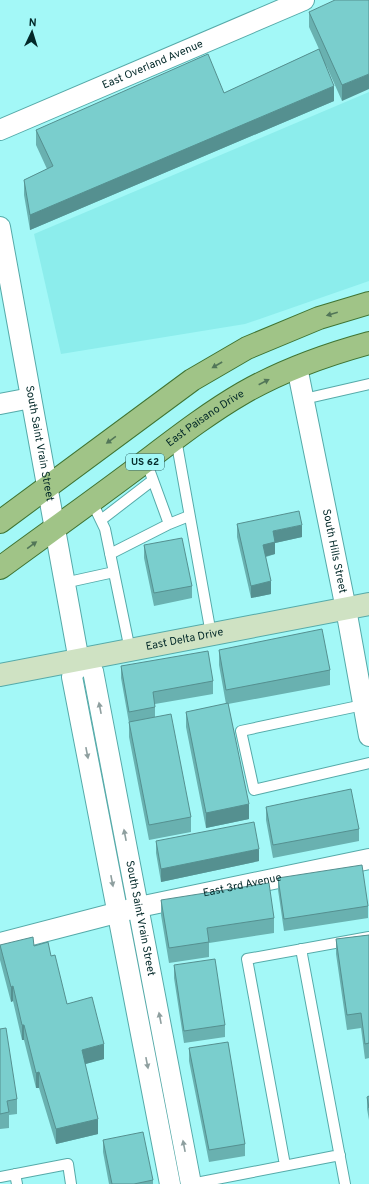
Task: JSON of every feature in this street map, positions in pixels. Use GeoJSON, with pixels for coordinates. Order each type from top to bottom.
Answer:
{"type":"FeatureCollection","features":[{"type":"Feature","properties":{"kind":"main road"},"geometry":{"type":"LineString","coordinates":[[0,522],[192,380],[247,348],[318,318],[369,303]]}},
{"type":"Feature","properties":{"kind":"main road","name":"East Paisano Drive"},"geometry":{"type":"LineString","coordinates":[[0,568],[54,528],[96,511],[150,471],[176,439],[204,418],[243,393],[297,366],[333,353],[369,343]]}},
{"type":"Feature","properties":{"kind":"street","name":"East Overland Avenue"},"geometry":{"type":"LineString","coordinates":[[0,130],[293,2]]}},
{"type":"Feature","properties":{"kind":"street","name":"South Saint Vrain Street"},"geometry":{"type":"LineString","coordinates":[[0,226],[78,661],[72,677],[170,1184]]}},
{"type":"Feature","properties":{"kind":"street","name":"South Hills Street"},"geometry":{"type":"LineString","coordinates":[[297,366],[346,609],[369,736]]}},
{"type":"Feature","properties":{"kind":"street"},"geometry":{"type":"LineString","coordinates":[[0,404],[31,398]]}},
{"type":"Feature","properties":{"kind":"street","name":"East Delta Drive"},"geometry":{"type":"LineString","coordinates":[[0,675],[369,604]]}},
{"type":"Feature","properties":{"kind":"street","name":"South Saint Vrain Street"},"geometry":{"type":"LineString","coordinates":[[78,661],[93,671],[191,1184]]}},
{"type":"Feature","properties":{"kind":"street","name":"East 3rd Avenue"},"geometry":{"type":"LineString","coordinates":[[0,944],[139,907],[369,859]]}},
{"type":"Feature","properties":{"kind":"lane"},"geometry":{"type":"LineString","coordinates":[[304,399],[369,384]]}},
{"type":"Feature","properties":{"kind":"lane"},"geometry":{"type":"LineString","coordinates":[[176,439],[211,634]]}},
{"type":"Feature","properties":{"kind":"lane"},"geometry":{"type":"LineString","coordinates":[[150,471],[169,524]]}},
{"type":"Feature","properties":{"kind":"lane"},"geometry":{"type":"LineString","coordinates":[[96,511],[105,530],[130,650]]}},
{"type":"Feature","properties":{"kind":"lane"},"geometry":{"type":"LineString","coordinates":[[110,554],[169,524],[190,516]]}},
{"type":"Feature","properties":{"kind":"lane"},"geometry":{"type":"LineString","coordinates":[[64,583],[114,572]]}},
{"type":"Feature","properties":{"kind":"lane"},"geometry":{"type":"LineString","coordinates":[[363,705],[241,730],[254,790],[369,763]]}},
{"type":"Feature","properties":{"kind":"lane"},"geometry":{"type":"LineString","coordinates":[[285,1165],[247,959],[369,937]]}},
{"type":"Feature","properties":{"kind":"lane"},"geometry":{"type":"LineString","coordinates":[[301,949],[345,1184]]}},
{"type":"Feature","properties":{"kind":"lane"},"geometry":{"type":"LineString","coordinates":[[191,1184],[340,1155]]}},
{"type":"Feature","properties":{"kind":"lane"},"geometry":{"type":"LineString","coordinates":[[0,1177],[16,1179],[68,1164],[71,1184]]}},
{"type":"Feature","properties":{"kind":"shaded area"},"geometry":{"type":"Polygon","coordinates":[[[369,92],[369,281],[245,324],[61,354],[34,234],[369,92]]]}},
{"type":"Feature","properties":{"kind":"building"},"geometry":{"type":"Polygon","coordinates":[[[335,0],[369,0],[369,74],[342,85],[309,12],[335,0]]]}},
{"type":"Feature","properties":{"kind":"building"},"geometry":{"type":"Polygon","coordinates":[[[319,49],[334,86],[30,215],[24,180],[53,166],[36,130],[208,54],[224,93],[319,49]]]}},
{"type":"Feature","properties":{"kind":"building"},"geometry":{"type":"Polygon","coordinates":[[[299,511],[302,525],[273,531],[275,542],[263,545],[271,581],[251,586],[237,524],[299,511]]]}},
{"type":"Feature","properties":{"kind":"building"},"geometry":{"type":"Polygon","coordinates":[[[182,538],[192,586],[154,593],[144,545],[182,538]]]}},
{"type":"Feature","properties":{"kind":"building"},"geometry":{"type":"Polygon","coordinates":[[[322,629],[330,670],[226,690],[219,650],[322,629]]]}},
{"type":"Feature","properties":{"kind":"building"},"geometry":{"type":"Polygon","coordinates":[[[208,651],[213,681],[153,692],[155,707],[129,712],[121,666],[208,651]]]}},
{"type":"Feature","properties":{"kind":"building"},"geometry":{"type":"Polygon","coordinates":[[[228,703],[249,804],[206,813],[186,712],[228,703]]]}},
{"type":"Feature","properties":{"kind":"building"},"geometry":{"type":"Polygon","coordinates":[[[171,714],[191,817],[149,825],[129,722],[171,714]]]}},
{"type":"Feature","properties":{"kind":"building"},"geometry":{"type":"Polygon","coordinates":[[[351,789],[359,829],[273,845],[266,807],[351,789]]]}},
{"type":"Feature","properties":{"kind":"building"},"geometry":{"type":"Polygon","coordinates":[[[254,822],[259,849],[161,869],[156,841],[254,822]]]}},
{"type":"Feature","properties":{"kind":"building"},"geometry":{"type":"Polygon","coordinates":[[[362,865],[368,906],[284,919],[278,878],[362,865]]]}},
{"type":"Feature","properties":{"kind":"building"},"geometry":{"type":"Polygon","coordinates":[[[269,883],[274,918],[207,928],[209,942],[169,948],[161,900],[269,883]]]}},
{"type":"Feature","properties":{"kind":"building"},"geometry":{"type":"Polygon","coordinates":[[[369,935],[369,1043],[365,1044],[361,1013],[347,1015],[336,939],[369,935]]]}},
{"type":"Feature","properties":{"kind":"building"},"geometry":{"type":"Polygon","coordinates":[[[33,937],[34,946],[48,942],[51,956],[55,955],[67,1004],[92,997],[104,1044],[82,1050],[98,1119],[56,1129],[39,1072],[36,1073],[24,1025],[22,1025],[13,986],[11,987],[0,945],[33,937]]]}},
{"type":"Feature","properties":{"kind":"building"},"geometry":{"type":"Polygon","coordinates":[[[215,959],[225,1025],[184,1031],[174,965],[215,959]]]}},
{"type":"Feature","properties":{"kind":"building"},"geometry":{"type":"Polygon","coordinates":[[[6,1028],[17,1099],[7,1101],[9,1112],[0,1114],[0,1029],[6,1028]]]}},
{"type":"Feature","properties":{"kind":"building"},"geometry":{"type":"Polygon","coordinates":[[[228,1042],[245,1144],[209,1150],[189,1048],[228,1042]]]}},
{"type":"Feature","properties":{"kind":"building"},"geometry":{"type":"Polygon","coordinates":[[[369,1096],[369,1108],[367,1097],[369,1096]]]}},
{"type":"Feature","properties":{"kind":"building"},"geometry":{"type":"Polygon","coordinates":[[[143,1132],[153,1180],[134,1184],[112,1184],[103,1140],[143,1132]]]}}]}
